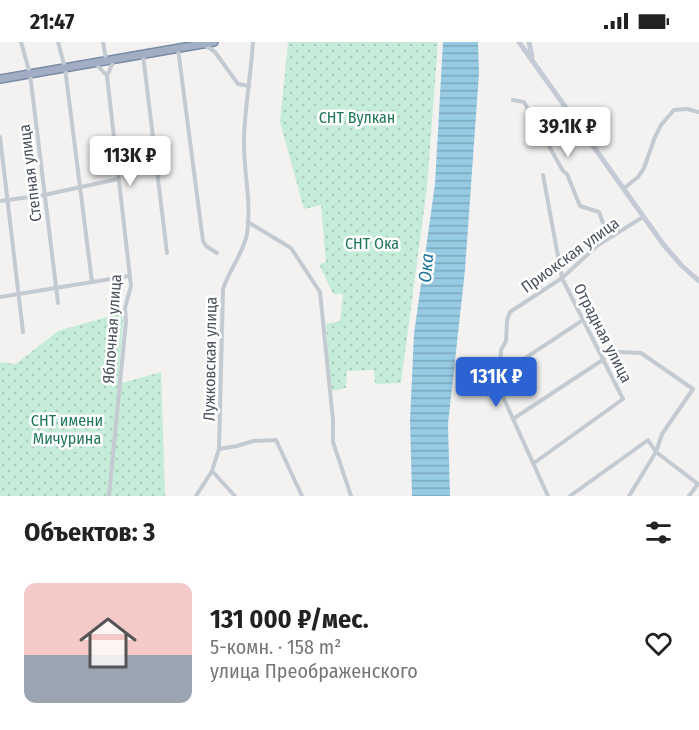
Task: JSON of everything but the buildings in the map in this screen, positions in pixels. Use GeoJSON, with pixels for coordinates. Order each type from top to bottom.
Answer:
{"type":"FeatureCollection","features":[{"type":"Feature","properties":{"kind":"highway"},"geometry":{"type":"LineString","coordinates":[[0,79],[214,42]]}},
{"type":"Feature","properties":{"kind":"main road"},"geometry":{"type":"LineString","coordinates":[[519,42],[643,217],[682,266],[699,281]]}},
{"type":"Feature","properties":{"kind":"main road"},"geometry":{"type":"LineString","coordinates":[[529,42],[529,49],[535,64]]}},
{"type":"Feature","properties":{"kind":"street","name":"Степная улица"},"geometry":{"type":"LineString","coordinates":[[21,42],[30,74],[58,303]]}},
{"type":"Feature","properties":{"kind":"street"},"geometry":{"type":"LineString","coordinates":[[58,42],[65,68],[92,282]]}},
{"type":"Feature","properties":{"kind":"street"},"geometry":{"type":"LineString","coordinates":[[103,42],[106,61]]}},
{"type":"Feature","properties":{"kind":"street","name":"Лужковская улица"},"geometry":{"type":"LineString","coordinates":[[196,496],[212,471],[219,449],[223,289],[242,249],[248,222],[249,205],[244,140],[253,42]]}},
{"type":"Feature","properties":{"kind":"street"},"geometry":{"type":"LineString","coordinates":[[201,43],[215,52],[238,84],[249,86]]}},
{"type":"Feature","properties":{"kind":"street"},"geometry":{"type":"LineString","coordinates":[[177,48],[202,241],[217,253]]}},
{"type":"Feature","properties":{"kind":"street"},"geometry":{"type":"LineString","coordinates":[[142,54],[167,253]]}},
{"type":"Feature","properties":{"kind":"street"},"geometry":{"type":"LineString","coordinates":[[95,63],[107,76],[115,59]]}},
{"type":"Feature","properties":{"kind":"street","name":"Яблочная улица"},"geometry":{"type":"LineString","coordinates":[[107,76],[131,286],[125,308],[126,321],[109,496]]}},
{"type":"Feature","properties":{"kind":"street"},"geometry":{"type":"LineString","coordinates":[[513,100],[524,102],[563,171],[567,174],[580,206],[599,212],[603,222],[614,236]]}},
{"type":"Feature","properties":{"kind":"street"},"geometry":{"type":"LineString","coordinates":[[623,190],[638,177],[644,168],[655,136],[661,125],[675,110],[687,109],[699,112]]}},
{"type":"Feature","properties":{"kind":"street"},"geometry":{"type":"LineString","coordinates":[[0,137],[23,332]]}},
{"type":"Feature","properties":{"kind":"street","name":"Отрадная улица"},"geometry":{"type":"LineString","coordinates":[[534,463],[623,399],[562,278],[543,175]]}},
{"type":"Feature","properties":{"kind":"street"},"geometry":{"type":"LineString","coordinates":[[0,201],[44,195],[118,179]]}},
{"type":"Feature","properties":{"kind":"street","name":"Приокская улица"},"geometry":{"type":"LineString","coordinates":[[500,374],[501,350],[506,341],[507,320],[510,312],[562,278],[598,245],[643,217]]}},
{"type":"Feature","properties":{"kind":"street"},"geometry":{"type":"LineString","coordinates":[[248,222],[291,248],[320,292],[333,420],[333,442],[351,496]]}},
{"type":"Feature","properties":{"kind":"street"},"geometry":{"type":"LineString","coordinates":[[0,297],[130,276]]}},
{"type":"Feature","properties":{"kind":"street"},"geometry":{"type":"LineString","coordinates":[[548,496],[504,399],[500,374],[583,320]]}},
{"type":"Feature","properties":{"kind":"street"},"geometry":{"type":"LineString","coordinates":[[600,351],[641,354],[693,389],[662,434],[656,452],[629,496]]}},
{"type":"Feature","properties":{"kind":"street"},"geometry":{"type":"LineString","coordinates":[[513,419],[604,359]]}},
{"type":"Feature","properties":{"kind":"street"},"geometry":{"type":"LineString","coordinates":[[219,449],[237,447],[253,441],[276,440],[302,496]]}},
{"type":"Feature","properties":{"kind":"street"},"geometry":{"type":"LineString","coordinates":[[570,496],[648,440],[656,452],[698,484],[689,496]]}},
{"type":"Feature","properties":{"kind":"street"},"geometry":{"type":"LineString","coordinates":[[212,471],[235,496]]}},
{"type":"Feature","properties":{"kind":"green space"},"geometry":{"type":"Polygon","coordinates":[[[288,42],[438,42],[427,187],[401,383],[375,384],[374,370],[347,371],[346,388],[331,391],[326,324],[340,321],[343,294],[333,294],[319,264],[326,262],[321,205],[304,209],[280,122],[288,42]]]}},
{"type":"Feature","properties":{"kind":"green space","name":"СНТ имени Мичурина"},"geometry":{"type":"Polygon","coordinates":[[[124,312],[118,384],[161,372],[165,496],[0,496],[0,362],[16,364],[58,331],[124,312]]]}},
{"type":"Feature","properties":{"kind":"water","name":"Ока"},"geometry":{"type":"Polygon","coordinates":[[[443,42],[478,42],[479,73],[465,270],[448,424],[450,496],[412,496],[410,420],[414,334],[435,184],[443,42]]]}},
{"type":"Feature","properties":{"kind":"park label","name":"СНТ Вулкан"},"geometry":{"type":"Point","coordinates":[357,117]}},
{"type":"Feature","properties":{"kind":"park label","name":"СНТ Ока"},"geometry":{"type":"Point","coordinates":[372,243]}}]}
